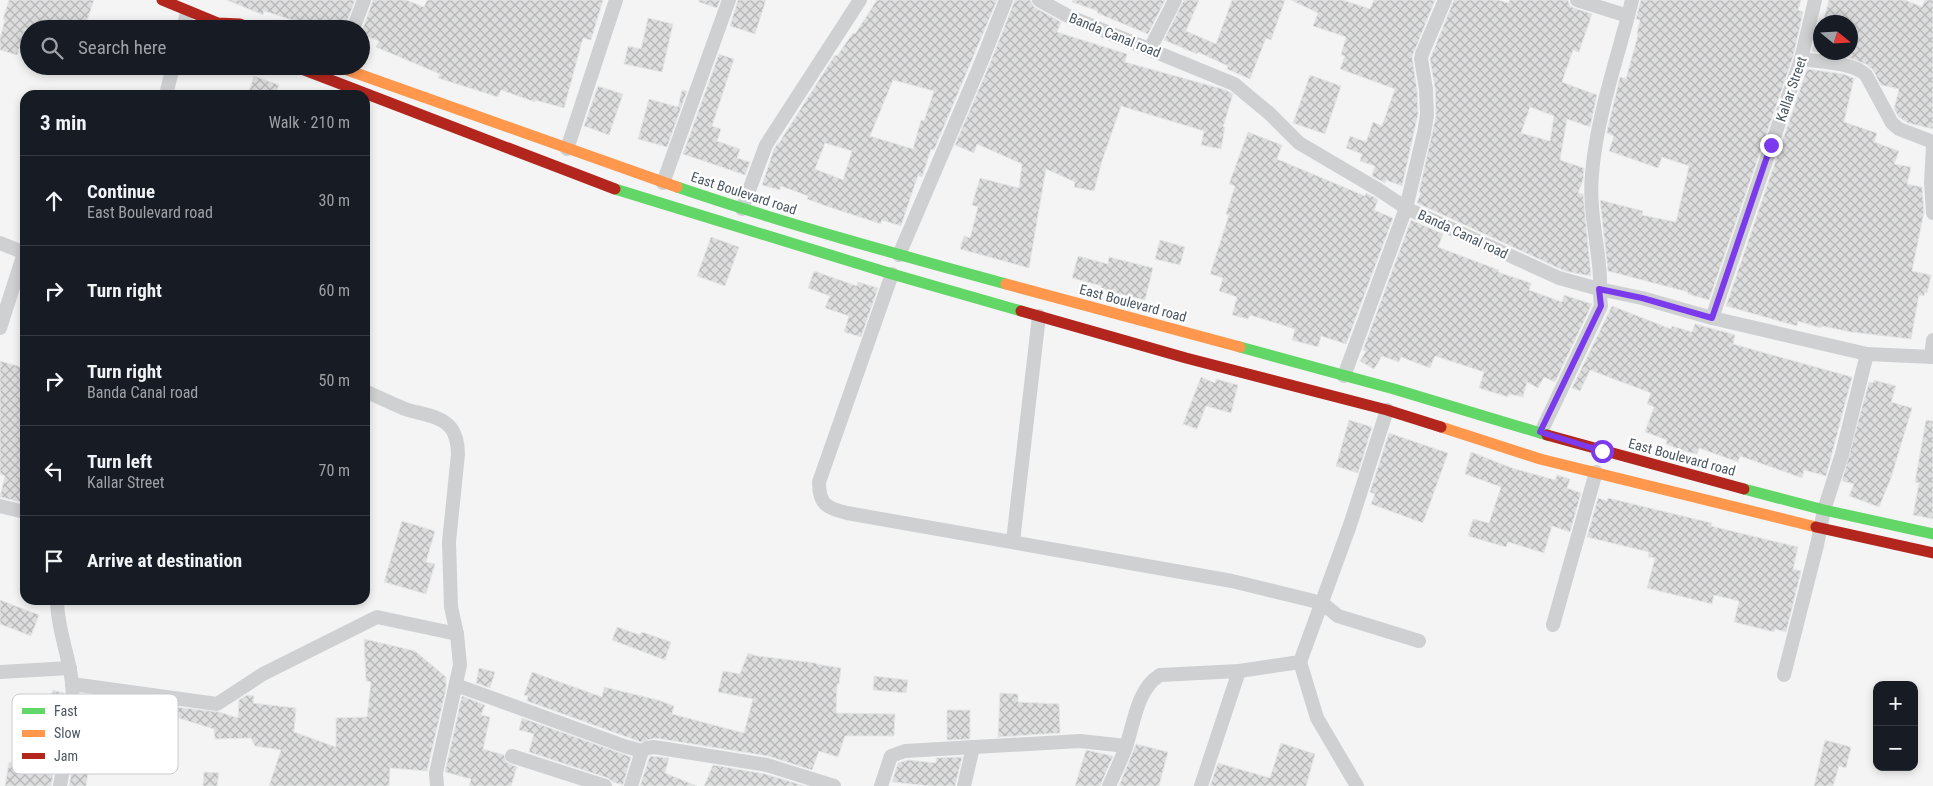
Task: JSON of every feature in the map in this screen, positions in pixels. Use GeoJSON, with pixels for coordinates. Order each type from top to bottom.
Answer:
{"type":"FeatureCollection","features":[{"type":"Feature","properties":{"kind":"main road"},"geometry":{"type":"LineString","coordinates":[[169,1],[187,12],[206,20]]}},
{"type":"Feature","properties":{"kind":"main road"},"geometry":{"type":"LineString","coordinates":[[317,75],[357,90]]}},
{"type":"Feature","properties":{"kind":"main road","name":"East Boulevard road"},"geometry":{"type":"LineString","coordinates":[[360,75],[663,183],[742,209],[899,255],[1344,376],[1602,451],[1824,510],[1933,534]]}},
{"type":"Feature","properties":{"kind":"main road"},"geometry":{"type":"LineString","coordinates":[[370,95],[620,191],[892,274],[1186,358],[1387,410],[1540,459],[1820,528],[1933,553]]}},
{"type":"Feature","properties":{"kind":"street"},"geometry":{"type":"LineString","coordinates":[[356,20],[364,0]]}},
{"type":"Feature","properties":{"kind":"street"},"geometry":{"type":"LineString","coordinates":[[567,149],[616,0]]}},
{"type":"Feature","properties":{"kind":"street"},"geometry":{"type":"LineString","coordinates":[[663,183],[729,0]]}},
{"type":"Feature","properties":{"kind":"street"},"geometry":{"type":"LineString","coordinates":[[742,209],[766,144],[860,0]]}},
{"type":"Feature","properties":{"kind":"street"},"geometry":{"type":"LineString","coordinates":[[899,255],[1006,0]]}},
{"type":"Feature","properties":{"kind":"street","name":"Banda Canal road"},"geometry":{"type":"LineString","coordinates":[[1039,0],[1068,16],[1234,84],[1299,143],[1406,208],[1559,278],[1642,298],[1712,318],[1867,354],[1932,357]]}},
{"type":"Feature","properties":{"kind":"street"},"geometry":{"type":"LineString","coordinates":[[1150,49],[1175,0]]}},
{"type":"Feature","properties":{"kind":"street"},"geometry":{"type":"LineString","coordinates":[[1344,376],[1406,208],[1426,124],[1426,89],[1421,59],[1445,0]]}},
{"type":"Feature","properties":{"kind":"street"},"geometry":{"type":"LineString","coordinates":[[1577,0],[1628,16]]}},
{"type":"Feature","properties":{"kind":"street"},"geometry":{"type":"LineString","coordinates":[[1540,432],[1601,306],[1599,289],[1600,266],[1592,214],[1592,175],[1601,116],[1632,0]]}},
{"type":"Feature","properties":{"kind":"street","name":"Kallar Street"},"geometry":{"type":"LineString","coordinates":[[1712,318],[1801,59],[1815,0]]}},
{"type":"Feature","properties":{"kind":"street"},"geometry":{"type":"LineString","coordinates":[[185,20],[187,12]]}},
{"type":"Feature","properties":{"kind":"street"},"geometry":{"type":"LineString","coordinates":[[1801,59],[1861,70],[1866,75],[1892,123],[1899,130],[1933,144],[1930,183],[1933,213]]}},
{"type":"Feature","properties":{"kind":"street"},"geometry":{"type":"LineString","coordinates":[[167,90],[171,75]]}},
{"type":"Feature","properties":{"kind":"street"},"geometry":{"type":"LineString","coordinates":[[0,243],[20,251]]}},
{"type":"Feature","properties":{"kind":"street"},"geometry":{"type":"LineString","coordinates":[[0,328],[20,266]]}},
{"type":"Feature","properties":{"kind":"street"},"geometry":{"type":"LineString","coordinates":[[892,274],[819,482],[819,496],[823,504],[834,510],[1232,581],[1322,603],[1338,616],[1419,641]]}},
{"type":"Feature","properties":{"kind":"street"},"geometry":{"type":"LineString","coordinates":[[1013,541],[1039,316]]}},
{"type":"Feature","properties":{"kind":"street"},"geometry":{"type":"LineString","coordinates":[[1932,357],[1933,340]]}},
{"type":"Feature","properties":{"kind":"street"},"geometry":{"type":"LineString","coordinates":[[1784,675],[1824,510],[1842,454],[1867,354]]}},
{"type":"Feature","properties":{"kind":"street"},"geometry":{"type":"LineString","coordinates":[[370,393],[446,424],[452,429],[458,444],[449,542],[452,607],[460,665],[436,773],[437,786]]}},
{"type":"Feature","properties":{"kind":"street"},"geometry":{"type":"LineString","coordinates":[[1357,786],[1317,718],[1300,662],[1350,526],[1387,410]]}},
{"type":"Feature","properties":{"kind":"street"},"geometry":{"type":"LineString","coordinates":[[1553,625],[1596,472]]}},
{"type":"Feature","properties":{"kind":"street"},"geometry":{"type":"LineString","coordinates":[[0,506],[20,511]]}},
{"type":"Feature","properties":{"kind":"street"},"geometry":{"type":"LineString","coordinates":[[57,605],[58,621],[70,668],[72,694]]}},
{"type":"Feature","properties":{"kind":"street"},"geometry":{"type":"LineString","coordinates":[[178,699],[217,704],[263,674],[377,617],[457,634]]}},
{"type":"Feature","properties":{"kind":"street"},"geometry":{"type":"LineString","coordinates":[[1109,786],[1126,746],[1136,711],[1152,680],[1160,674],[1239,671],[1300,662]]}},
{"type":"Feature","properties":{"kind":"street"},"geometry":{"type":"LineString","coordinates":[[0,672],[70,668]]}},
{"type":"Feature","properties":{"kind":"street"},"geometry":{"type":"LineString","coordinates":[[1201,786],[1239,671]]}},
{"type":"Feature","properties":{"kind":"street"},"geometry":{"type":"LineString","coordinates":[[72,684],[144,694]]}},
{"type":"Feature","properties":{"kind":"street"},"geometry":{"type":"LineString","coordinates":[[456,685],[642,751],[654,747],[767,765],[834,786]]}},
{"type":"Feature","properties":{"kind":"street"},"geometry":{"type":"LineString","coordinates":[[881,786],[891,756],[905,751],[1080,741],[1126,746]]}},
{"type":"Feature","properties":{"kind":"street"},"geometry":{"type":"LineString","coordinates":[[964,786],[973,747]]}},
{"type":"Feature","properties":{"kind":"street"},"geometry":{"type":"LineString","coordinates":[[631,786],[642,751]]}},
{"type":"Feature","properties":{"kind":"street"},"geometry":{"type":"LineString","coordinates":[[512,756],[605,786]]}},
{"type":"Feature","properties":{"kind":"building"},"geometry":{"type":"Polygon","coordinates":[[[9,0],[94,0],[87,20],[20,20],[20,45],[17,55],[0,50],[0,38],[5,20],[3,19],[9,0]]]}},
{"type":"Feature","properties":{"kind":"building"},"geometry":{"type":"Polygon","coordinates":[[[227,0],[355,0],[347,20],[292,20],[264,11],[263,15],[227,0]]]}},
{"type":"Feature","properties":{"kind":"building"},"geometry":{"type":"Polygon","coordinates":[[[373,0],[406,0],[424,7],[427,0],[603,0],[591,40],[583,38],[564,108],[535,100],[535,102],[501,90],[498,97],[438,78],[440,74],[376,47],[379,41],[370,38],[370,20],[366,20],[373,0]]]}},
{"type":"Feature","properties":{"kind":"building"},"geometry":{"type":"Polygon","coordinates":[[[699,0],[720,0],[717,8],[699,2],[699,0]]]}},
{"type":"Feature","properties":{"kind":"building"},"geometry":{"type":"Polygon","coordinates":[[[738,0],[766,0],[755,34],[730,26],[738,0]]]}},
{"type":"Feature","properties":{"kind":"building"},"geometry":{"type":"Polygon","coordinates":[[[877,0],[997,0],[934,150],[931,149],[922,177],[918,175],[901,226],[882,220],[881,224],[826,206],[807,199],[808,196],[781,186],[780,190],[762,185],[774,149],[835,55],[837,56],[853,33],[855,34],[877,0]],[[893,80],[870,136],[913,149],[921,120],[924,121],[934,91],[893,80]],[[825,143],[815,169],[843,180],[852,151],[825,143]]]}},
{"type":"Feature","properties":{"kind":"building"},"geometry":{"type":"Polygon","coordinates":[[[1015,0],[1030,0],[1034,7],[1061,22],[1057,32],[1127,54],[1125,62],[1226,90],[1233,94],[1223,127],[1225,127],[1221,149],[1201,145],[1204,131],[1121,106],[1094,191],[1074,187],[1075,182],[1046,169],[1029,268],[960,249],[964,236],[970,238],[978,207],[972,205],[980,178],[1019,188],[1022,164],[977,144],[974,153],[955,145],[1015,0]]]}},
{"type":"Feature","properties":{"kind":"building"},"geometry":{"type":"Polygon","coordinates":[[[1073,0],[1165,0],[1148,34],[1097,13],[1098,11],[1072,2],[1073,0]]]}},
{"type":"Feature","properties":{"kind":"building"},"geometry":{"type":"Polygon","coordinates":[[[1184,0],[1199,0],[1186,31],[1216,44],[1232,0],[1285,0],[1271,40],[1266,38],[1250,79],[1227,69],[1228,66],[1198,52],[1197,54],[1164,40],[1184,0]]]}},
{"type":"Feature","properties":{"kind":"building"},"geometry":{"type":"Polygon","coordinates":[[[1291,0],[1343,0],[1370,9],[1374,0],[1435,0],[1412,57],[1417,90],[1418,114],[1402,186],[1386,180],[1385,183],[1372,176],[1375,166],[1360,161],[1362,154],[1346,148],[1350,136],[1366,142],[1373,122],[1382,126],[1395,89],[1340,69],[1345,56],[1341,55],[1346,37],[1313,26],[1318,13],[1291,0]]]}},
{"type":"Feature","properties":{"kind":"building"},"geometry":{"type":"Polygon","coordinates":[[[1454,0],[1498,0],[1508,3],[1510,0],[1568,0],[1570,6],[1592,14],[1579,52],[1573,50],[1562,82],[1597,95],[1590,127],[1567,119],[1560,160],[1584,168],[1583,180],[1578,193],[1583,194],[1591,276],[1565,271],[1417,203],[1421,192],[1419,192],[1436,116],[1435,88],[1430,59],[1454,0]],[[1530,107],[1521,133],[1550,141],[1554,116],[1530,107]]]}},
{"type":"Feature","properties":{"kind":"building"},"geometry":{"type":"Polygon","coordinates":[[[1641,0],[1801,0],[1798,10],[1803,12],[1793,57],[1709,300],[1688,294],[1688,292],[1608,271],[1600,200],[1643,211],[1642,215],[1676,222],[1689,166],[1662,157],[1658,168],[1609,151],[1614,136],[1607,133],[1607,131],[1620,77],[1626,79],[1638,35],[1640,20],[1636,19],[1641,0]]]}},
{"type":"Feature","properties":{"kind":"building"},"geometry":{"type":"Polygon","coordinates":[[[1829,0],[1905,0],[1922,7],[1925,0],[1933,0],[1933,129],[1908,123],[1899,117],[1894,109],[1899,89],[1881,85],[1873,70],[1866,64],[1855,60],[1858,60],[1858,15],[1825,15],[1829,0]]]}},
{"type":"Feature","properties":{"kind":"building"},"geometry":{"type":"Polygon","coordinates":[[[648,18],[673,24],[662,72],[624,64],[628,46],[641,49],[648,18]]]}},
{"type":"Feature","properties":{"kind":"building"},"geometry":{"type":"Polygon","coordinates":[[[719,54],[734,59],[712,126],[721,129],[717,141],[740,149],[737,158],[750,162],[745,175],[683,154],[719,54]]]}},
{"type":"Feature","properties":{"kind":"building"},"geometry":{"type":"Polygon","coordinates":[[[1807,69],[1843,74],[1854,78],[1844,122],[1877,133],[1874,142],[1899,151],[1894,164],[1911,167],[1907,184],[1922,187],[1924,212],[1912,271],[1931,275],[1927,293],[1925,292],[1924,296],[1919,295],[1911,339],[1851,332],[1822,326],[1821,328],[1798,321],[1797,326],[1726,306],[1807,69]]]}},
{"type":"Feature","properties":{"kind":"building"},"geometry":{"type":"Polygon","coordinates":[[[1310,75],[1341,86],[1325,134],[1293,123],[1310,75]]]}},
{"type":"Feature","properties":{"kind":"building"},"geometry":{"type":"Polygon","coordinates":[[[254,76],[279,85],[277,90],[250,90],[254,76]]]}},
{"type":"Feature","properties":{"kind":"building"},"geometry":{"type":"Polygon","coordinates":[[[598,86],[623,94],[609,135],[584,126],[598,86]]]}},
{"type":"Feature","properties":{"kind":"building"},"geometry":{"type":"Polygon","coordinates":[[[682,90],[687,91],[667,147],[638,139],[649,99],[678,107],[682,90]]]}},
{"type":"Feature","properties":{"kind":"building"},"geometry":{"type":"Polygon","coordinates":[[[1248,132],[1282,145],[1277,159],[1365,196],[1366,193],[1374,197],[1378,200],[1374,210],[1393,218],[1346,344],[1321,336],[1318,347],[1292,340],[1295,329],[1250,315],[1248,319],[1232,315],[1237,297],[1219,291],[1223,278],[1210,274],[1229,215],[1226,214],[1235,186],[1229,184],[1248,132]]]}},
{"type":"Feature","properties":{"kind":"building"},"geometry":{"type":"Polygon","coordinates":[[[1411,220],[1443,234],[1438,247],[1499,270],[1498,272],[1531,283],[1529,290],[1562,302],[1564,295],[1592,304],[1555,382],[1544,377],[1538,388],[1527,382],[1523,397],[1509,394],[1508,397],[1479,388],[1484,372],[1435,356],[1430,368],[1401,357],[1399,362],[1382,356],[1374,369],[1360,361],[1366,351],[1363,350],[1411,220]]]}},
{"type":"Feature","properties":{"kind":"building"},"geometry":{"type":"Polygon","coordinates":[[[711,237],[739,247],[725,286],[697,276],[711,237]]]}},
{"type":"Feature","properties":{"kind":"building"},"geometry":{"type":"Polygon","coordinates":[[[1160,240],[1185,247],[1180,265],[1155,259],[1160,240]]]}},
{"type":"Feature","properties":{"kind":"building"},"geometry":{"type":"Polygon","coordinates":[[[1078,256],[1108,264],[1109,257],[1153,268],[1145,300],[1101,289],[1102,286],[1072,278],[1078,256]]]}},
{"type":"Feature","properties":{"kind":"building"},"geometry":{"type":"Polygon","coordinates":[[[814,271],[857,286],[858,282],[878,288],[861,337],[844,332],[849,316],[825,308],[830,296],[808,288],[814,271]]]}},
{"type":"Feature","properties":{"kind":"building"},"geometry":{"type":"Polygon","coordinates":[[[1612,306],[1671,329],[1672,326],[1692,332],[1695,324],[1725,332],[1735,335],[1733,344],[1852,377],[1826,476],[1804,470],[1802,478],[1740,456],[1738,462],[1699,448],[1697,454],[1666,444],[1667,440],[1645,432],[1654,407],[1647,404],[1651,393],[1590,370],[1580,391],[1572,388],[1612,306]]]}},
{"type":"Feature","properties":{"kind":"building"},"geometry":{"type":"Polygon","coordinates":[[[0,361],[20,367],[20,502],[0,497],[5,476],[0,474],[0,361]]]}},
{"type":"Feature","properties":{"kind":"building"},"geometry":{"type":"Polygon","coordinates":[[[1201,377],[1215,383],[1216,379],[1238,385],[1231,413],[1206,406],[1197,429],[1183,424],[1201,377]]]}},
{"type":"Feature","properties":{"kind":"building"},"geometry":{"type":"Polygon","coordinates":[[[1874,380],[1896,386],[1891,402],[1912,408],[1891,478],[1879,507],[1849,496],[1854,484],[1842,481],[1869,382],[1873,383],[1874,380]]]}},
{"type":"Feature","properties":{"kind":"building"},"geometry":{"type":"Polygon","coordinates":[[[1349,420],[1372,427],[1358,473],[1336,466],[1349,420]]]}},
{"type":"Feature","properties":{"kind":"building"},"geometry":{"type":"Polygon","coordinates":[[[1926,420],[1933,421],[1933,519],[1913,515],[1919,483],[1915,482],[1926,420]]]}},
{"type":"Feature","properties":{"kind":"building"},"geometry":{"type":"Polygon","coordinates":[[[1389,433],[1448,453],[1423,523],[1371,504],[1375,494],[1370,492],[1389,433]]]}},
{"type":"Feature","properties":{"kind":"building"},"geometry":{"type":"Polygon","coordinates":[[[1471,452],[1512,468],[1555,480],[1557,475],[1570,479],[1567,488],[1581,493],[1570,532],[1552,526],[1544,553],[1508,542],[1506,547],[1468,536],[1473,519],[1489,523],[1501,487],[1465,474],[1471,452]]]}},
{"type":"Feature","properties":{"kind":"building"},"geometry":{"type":"Polygon","coordinates":[[[1598,498],[1607,501],[1608,498],[1712,523],[1711,526],[1798,547],[1793,569],[1801,571],[1786,632],[1775,629],[1774,632],[1734,622],[1739,601],[1714,595],[1712,604],[1647,588],[1655,558],[1648,557],[1649,552],[1587,537],[1598,498]]]}},
{"type":"Feature","properties":{"kind":"building"},"geometry":{"type":"Polygon","coordinates":[[[402,521],[435,531],[426,562],[435,564],[426,594],[384,582],[402,521]]]}},
{"type":"Feature","properties":{"kind":"building"},"geometry":{"type":"Polygon","coordinates":[[[0,600],[39,615],[31,636],[0,624],[0,600]]]}},
{"type":"Feature","properties":{"kind":"building"},"geometry":{"type":"Polygon","coordinates":[[[617,627],[640,635],[642,632],[671,642],[665,660],[612,640],[617,627]]]}},
{"type":"Feature","properties":{"kind":"building"},"geometry":{"type":"Polygon","coordinates":[[[364,639],[415,651],[446,677],[446,689],[427,771],[390,768],[389,786],[269,786],[281,750],[255,746],[251,738],[215,739],[214,729],[178,718],[178,707],[219,712],[238,718],[239,700],[247,695],[254,696],[253,703],[296,708],[294,732],[336,747],[336,718],[367,717],[371,682],[366,681],[364,639]]]}},
{"type":"Feature","properties":{"kind":"building"},"geometry":{"type":"Polygon","coordinates":[[[748,653],[757,656],[841,668],[839,684],[837,684],[836,713],[895,714],[894,736],[845,736],[838,757],[819,751],[812,770],[768,756],[655,738],[641,742],[527,701],[528,696],[524,695],[532,672],[602,697],[604,687],[658,700],[674,706],[672,714],[744,733],[753,699],[718,692],[723,671],[740,674],[748,653]]]}},
{"type":"Feature","properties":{"kind":"building"},"geometry":{"type":"Polygon","coordinates":[[[479,668],[495,672],[490,688],[476,683],[479,668]]]}},
{"type":"Feature","properties":{"kind":"building"},"geometry":{"type":"Polygon","coordinates":[[[874,676],[908,680],[906,693],[873,690],[874,676]]]}},
{"type":"Feature","properties":{"kind":"building"},"geometry":{"type":"Polygon","coordinates":[[[53,690],[64,693],[64,694],[52,694],[53,690]]]}},
{"type":"Feature","properties":{"kind":"building"},"geometry":{"type":"Polygon","coordinates":[[[1000,693],[1018,694],[1018,702],[1059,704],[1060,733],[998,737],[1000,693]]]}},
{"type":"Feature","properties":{"kind":"building"},"geometry":{"type":"Polygon","coordinates":[[[462,696],[485,705],[481,715],[490,717],[483,749],[504,755],[506,762],[517,767],[511,786],[469,786],[471,779],[445,772],[462,696]]]}},
{"type":"Feature","properties":{"kind":"building"},"geometry":{"type":"Polygon","coordinates":[[[947,710],[970,710],[970,739],[947,740],[947,710]]]}},
{"type":"Feature","properties":{"kind":"building"},"geometry":{"type":"Polygon","coordinates":[[[522,718],[631,757],[623,785],[613,782],[608,778],[529,752],[534,734],[519,730],[522,718]]]}},
{"type":"Feature","properties":{"kind":"building"},"geometry":{"type":"Polygon","coordinates":[[[1825,740],[1851,747],[1846,768],[1839,766],[1833,786],[1814,786],[1825,740]]]}},
{"type":"Feature","properties":{"kind":"building"},"geometry":{"type":"Polygon","coordinates":[[[1281,743],[1315,754],[1306,786],[1210,786],[1218,763],[1270,778],[1281,743]]]}},
{"type":"Feature","properties":{"kind":"building"},"geometry":{"type":"Polygon","coordinates":[[[1136,744],[1168,752],[1159,786],[1119,786],[1136,744]]]}},
{"type":"Feature","properties":{"kind":"building"},"geometry":{"type":"Polygon","coordinates":[[[1086,750],[1113,756],[1100,786],[1075,786],[1086,750]]]}},
{"type":"Feature","properties":{"kind":"building"},"geometry":{"type":"Polygon","coordinates":[[[650,756],[669,758],[665,773],[697,786],[640,786],[650,756]]]}},
{"type":"Feature","properties":{"kind":"building"},"geometry":{"type":"Polygon","coordinates":[[[962,757],[955,786],[929,786],[892,782],[898,763],[908,760],[936,763],[936,758],[962,757]]]}},
{"type":"Feature","properties":{"kind":"building"},"geometry":{"type":"Polygon","coordinates":[[[9,762],[12,762],[12,774],[53,774],[51,786],[5,786],[9,762]]]}},
{"type":"Feature","properties":{"kind":"building"},"geometry":{"type":"Polygon","coordinates":[[[713,765],[765,774],[805,786],[704,786],[713,765]]]}},
{"type":"Feature","properties":{"kind":"building"},"geometry":{"type":"Polygon","coordinates":[[[204,772],[219,773],[217,786],[203,786],[204,772]]]}},
{"type":"Feature","properties":{"kind":"building"},"geometry":{"type":"Polygon","coordinates":[[[71,774],[88,774],[86,786],[69,786],[71,774]]]}},
{"type":"Feature","properties":{"kind":"traffic: fast"},"geometry":{"type":"LineString","coordinates":[[677,187],[800,226],[1006,284]]}},
{"type":"Feature","properties":{"kind":"traffic: fast"},"geometry":{"type":"LineString","coordinates":[[615,189],[892,274],[1021,311]]}},
{"type":"Feature","properties":{"kind":"traffic: fast"},"geometry":{"type":"LineString","coordinates":[[1240,347],[1394,389],[1547,435]]}},
{"type":"Feature","properties":{"kind":"traffic: fast"},"geometry":{"type":"LineString","coordinates":[[1744,489],[1824,510],[1933,534]]}},
{"type":"Feature","properties":{"kind":"traffic: slow"},"geometry":{"type":"LineString","coordinates":[[361,75],[677,187]]}},
{"type":"Feature","properties":{"kind":"traffic: slow"},"geometry":{"type":"LineString","coordinates":[[1006,284],[1240,347]]}},
{"type":"Feature","properties":{"kind":"traffic: slow"},"geometry":{"type":"LineString","coordinates":[[1441,427],[1540,459],[1816,527]]}},
{"type":"Feature","properties":{"kind":"traffic: jam"},"geometry":{"type":"LineString","coordinates":[[162,0],[211,20]]}},
{"type":"Feature","properties":{"kind":"traffic: jam"},"geometry":{"type":"LineString","coordinates":[[317,75],[357,90]]}},
{"type":"Feature","properties":{"kind":"traffic: jam"},"geometry":{"type":"LineString","coordinates":[[370,95],[615,189]]}},
{"type":"Feature","properties":{"kind":"traffic: jam"},"geometry":{"type":"LineString","coordinates":[[1021,311],[1186,358],[1387,410],[1441,427]]}},
{"type":"Feature","properties":{"kind":"traffic: jam"},"geometry":{"type":"LineString","coordinates":[[1547,435],[1744,489]]}},
{"type":"Feature","properties":{"kind":"traffic: jam"},"geometry":{"type":"LineString","coordinates":[[1816,527],[1933,553]]}},
{"type":"Feature","properties":{"kind":"route"},"geometry":{"type":"LineString","coordinates":[[1602,451],[1540,432],[1601,306],[1599,289],[1642,298],[1712,318],[1771,145]]}}]}
